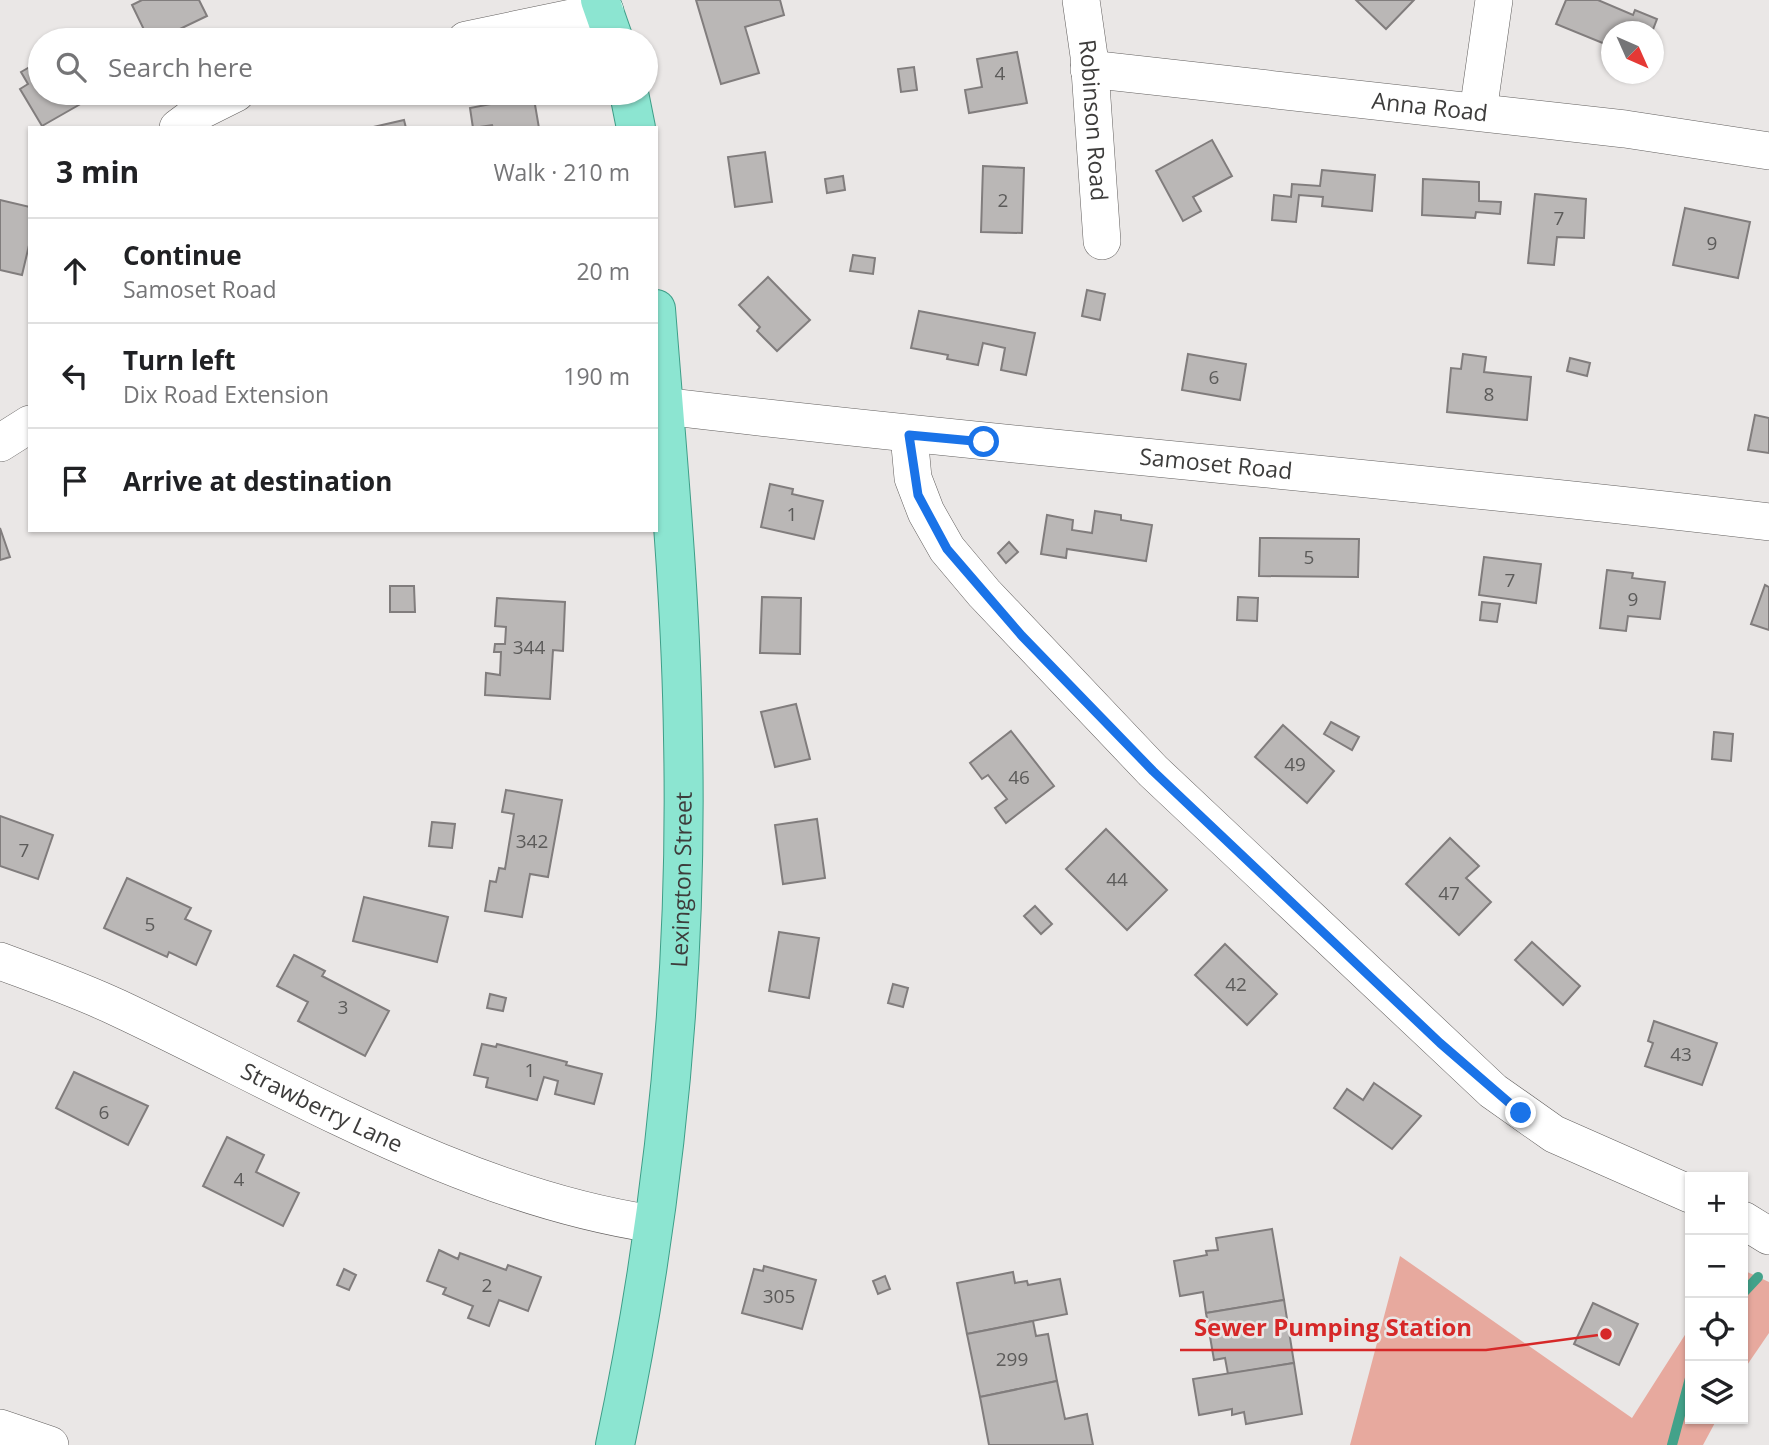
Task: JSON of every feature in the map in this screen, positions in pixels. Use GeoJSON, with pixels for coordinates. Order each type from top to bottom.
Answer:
{"type":"FeatureCollection","features":[{"type":"Feature","properties":{"kind":"main road"},"geometry":{"type":"LineString","coordinates":[[631,105],[636,126]]}},
{"type":"Feature","properties":{"kind":"main road","name":"Lexington Street"},"geometry":{"type":"LineString","coordinates":[[615,1445],[666,1133],[676,1008],[684,802],[677,560],[658,337]]}},
{"type":"Feature","properties":{"kind":"street","name":"Robinson Road"},"geometry":{"type":"LineString","coordinates":[[1081,0],[1102,241]]}},
{"type":"Feature","properties":{"kind":"street"},"geometry":{"type":"LineString","coordinates":[[1478,112],[1494,0]]}},
{"type":"Feature","properties":{"kind":"street"},"geometry":{"type":"LineString","coordinates":[[540,28],[606,17]]}},
{"type":"Feature","properties":{"kind":"street","name":"Anna Road"},"geometry":{"type":"LineString","coordinates":[[1089,69],[1625,129],[1769,151]]}},
{"type":"Feature","properties":{"kind":"street"},"geometry":{"type":"LineString","coordinates":[[181,126],[212,105]]}},
{"type":"Feature","properties":{"kind":"street","name":"Samoset Road"},"geometry":{"type":"LineString","coordinates":[[663,406],[909,435],[1497,490],[1769,522]]}},
{"type":"Feature","properties":{"kind":"street"},"geometry":{"type":"LineString","coordinates":[[0,443],[28,425]]}},
{"type":"Feature","properties":{"kind":"street"},"geometry":{"type":"LineString","coordinates":[[909,435],[918,495],[947,549],[1022,636],[1153,771],[1493,1091],[1554,1133],[1685,1192]]}},
{"type":"Feature","properties":{"kind":"street","name":"Strawberry Lane"},"geometry":{"type":"LineString","coordinates":[[0,961],[117,1007],[415,1151],[578,1211],[653,1224]]}},
{"type":"Feature","properties":{"kind":"street"},"geometry":{"type":"LineString","coordinates":[[1748,1223],[1769,1236]]}},
{"type":"Feature","properties":{"kind":"street"},"geometry":{"type":"LineString","coordinates":[[0,1428],[50,1445]]}},
{"type":"Feature","properties":{"kind":"shaded area"},"geometry":{"type":"Polygon","coordinates":[[[1400,1256],[1632,1418],[1685,1335],[1685,1424],[1714,1424],[1703,1445],[1350,1445],[1400,1256]]]}},
{"type":"Feature","properties":{"kind":"shaded area"},"geometry":{"type":"Polygon","coordinates":[[[1748,1272],[1769,1282],[1769,1333],[1748,1364],[1748,1272]]]}},
{"type":"Feature","properties":{"kind":"building"},"geometry":{"type":"Polygon","coordinates":[[[142,0],[199,0],[207,16],[182,28],[143,28],[132,5],[142,0]]]}},
{"type":"Feature","properties":{"kind":"building"},"geometry":{"type":"Polygon","coordinates":[[[696,0],[780,0],[784,15],[745,27],[759,73],[721,84],[696,0]]]}},
{"type":"Feature","properties":{"kind":"building"},"geometry":{"type":"Polygon","coordinates":[[[1356,0],[1414,0],[1386,29],[1356,0]]]}},
{"type":"Feature","properties":{"kind":"building"},"geometry":{"type":"Polygon","coordinates":[[[1566,0],[1598,0],[1633,15],[1635,10],[1657,19],[1601,21],[1601,42],[1556,24],[1566,0]]]}},
{"type":"Feature","properties":{"kind":"building"},"geometry":{"type":"Polygon","coordinates":[[[1017,52],[1027,103],[969,113],[965,90],[982,87],[977,59],[1017,52]]]}},
{"type":"Feature","properties":{"kind":"building"},"geometry":{"type":"Polygon","coordinates":[[[914,67],[917,90],[901,92],[898,69],[914,67]]]}},
{"type":"Feature","properties":{"kind":"building"},"geometry":{"type":"Polygon","coordinates":[[[28,68],[28,84],[21,72],[28,68]]]}},
{"type":"Feature","properties":{"kind":"building"},"geometry":{"type":"Polygon","coordinates":[[[28,84],[28,102],[20,89],[28,84]]]}},
{"type":"Feature","properties":{"kind":"building"},"geometry":{"type":"Polygon","coordinates":[[[30,105],[79,105],[42,126],[30,105]]]}},
{"type":"Feature","properties":{"kind":"building"},"geometry":{"type":"Polygon","coordinates":[[[486,105],[535,105],[539,126],[473,126],[470,108],[486,105]]]}},
{"type":"Feature","properties":{"kind":"building"},"geometry":{"type":"Polygon","coordinates":[[[404,120],[406,126],[378,126],[404,120]]]}},
{"type":"Feature","properties":{"kind":"building"},"geometry":{"type":"Polygon","coordinates":[[[1212,140],[1232,176],[1193,197],[1201,211],[1183,221],[1156,171],[1212,140]]]}},
{"type":"Feature","properties":{"kind":"building"},"geometry":{"type":"Polygon","coordinates":[[[765,152],[772,202],[735,207],[728,157],[765,152]]]}},
{"type":"Feature","properties":{"kind":"building"},"geometry":{"type":"Polygon","coordinates":[[[983,166],[1024,168],[1022,233],[981,232],[983,166]]]}},
{"type":"Feature","properties":{"kind":"building"},"geometry":{"type":"Polygon","coordinates":[[[1322,170],[1375,175],[1372,211],[1322,206],[1323,197],[1299,195],[1296,222],[1272,220],[1274,195],[1291,197],[1292,184],[1320,186],[1322,170]]]}},
{"type":"Feature","properties":{"kind":"building"},"geometry":{"type":"Polygon","coordinates":[[[843,176],[845,190],[827,193],[825,179],[843,176]]]}},
{"type":"Feature","properties":{"kind":"building"},"geometry":{"type":"Polygon","coordinates":[[[1423,179],[1479,182],[1479,201],[1501,202],[1500,214],[1476,212],[1475,218],[1422,215],[1423,179]]]}},
{"type":"Feature","properties":{"kind":"building"},"geometry":{"type":"Polygon","coordinates":[[[1535,194],[1586,199],[1584,238],[1557,237],[1554,265],[1528,263],[1535,194]]]}},
{"type":"Feature","properties":{"kind":"building"},"geometry":{"type":"Polygon","coordinates":[[[0,200],[28,207],[28,250],[22,275],[0,270],[0,200]]]}},
{"type":"Feature","properties":{"kind":"building"},"geometry":{"type":"Polygon","coordinates":[[[1685,208],[1750,222],[1738,278],[1673,265],[1685,208]]]}},
{"type":"Feature","properties":{"kind":"building"},"geometry":{"type":"Polygon","coordinates":[[[853,255],[875,258],[873,274],[850,271],[853,255]]]}},
{"type":"Feature","properties":{"kind":"building"},"geometry":{"type":"Polygon","coordinates":[[[768,277],[810,320],[777,351],[757,331],[760,327],[739,305],[768,277]]]}},
{"type":"Feature","properties":{"kind":"building"},"geometry":{"type":"Polygon","coordinates":[[[1087,290],[1105,294],[1100,320],[1082,316],[1087,290]]]}},
{"type":"Feature","properties":{"kind":"building"},"geometry":{"type":"Polygon","coordinates":[[[919,311],[1035,333],[1026,375],[1001,370],[1005,348],[983,343],[978,365],[947,359],[948,355],[911,348],[919,311]]]}},
{"type":"Feature","properties":{"kind":"building"},"geometry":{"type":"Polygon","coordinates":[[[1188,354],[1246,364],[1240,400],[1182,390],[1188,354]]]}},
{"type":"Feature","properties":{"kind":"building"},"geometry":{"type":"Polygon","coordinates":[[[1463,354],[1486,357],[1484,372],[1531,377],[1527,420],[1447,412],[1451,368],[1461,369],[1463,354]]]}},
{"type":"Feature","properties":{"kind":"building"},"geometry":{"type":"Polygon","coordinates":[[[1570,358],[1590,363],[1587,376],[1567,371],[1570,358]]]}},
{"type":"Feature","properties":{"kind":"building"},"geometry":{"type":"Polygon","coordinates":[[[1755,415],[1769,418],[1769,453],[1748,450],[1755,415]]]}},
{"type":"Feature","properties":{"kind":"building"},"geometry":{"type":"Polygon","coordinates":[[[770,484],[793,489],[792,494],[823,501],[814,539],[761,527],[770,484]]]}},
{"type":"Feature","properties":{"kind":"building"},"geometry":{"type":"Polygon","coordinates":[[[1095,511],[1121,515],[1121,520],[1152,525],[1146,561],[1067,549],[1066,558],[1041,554],[1047,515],[1073,520],[1072,530],[1092,533],[1095,511]]]}},
{"type":"Feature","properties":{"kind":"building"},"geometry":{"type":"Polygon","coordinates":[[[0,528],[10,557],[0,560],[0,528]]]}},
{"type":"Feature","properties":{"kind":"building"},"geometry":{"type":"Polygon","coordinates":[[[1260,538],[1359,539],[1358,577],[1259,576],[1260,538]]]}},
{"type":"Feature","properties":{"kind":"building"},"geometry":{"type":"Polygon","coordinates":[[[1009,542],[1018,552],[1006,563],[998,553],[1009,542]]]}},
{"type":"Feature","properties":{"kind":"building"},"geometry":{"type":"Polygon","coordinates":[[[1484,557],[1541,564],[1536,603],[1479,595],[1484,557]]]}},
{"type":"Feature","properties":{"kind":"building"},"geometry":{"type":"Polygon","coordinates":[[[1607,570],[1633,573],[1632,578],[1665,582],[1660,619],[1628,616],[1626,631],[1600,628],[1607,570]]]}},
{"type":"Feature","properties":{"kind":"building"},"geometry":{"type":"Polygon","coordinates":[[[1765,585],[1769,587],[1769,630],[1751,624],[1765,585]]]}},
{"type":"Feature","properties":{"kind":"building"},"geometry":{"type":"Polygon","coordinates":[[[390,586],[414,586],[415,612],[390,612],[390,586]]]}},
{"type":"Feature","properties":{"kind":"building"},"geometry":{"type":"Polygon","coordinates":[[[762,597],[801,598],[800,654],[760,653],[762,597]]]}},
{"type":"Feature","properties":{"kind":"building"},"geometry":{"type":"Polygon","coordinates":[[[1238,597],[1258,598],[1257,621],[1237,620],[1238,597]]]}},
{"type":"Feature","properties":{"kind":"building"},"geometry":{"type":"Polygon","coordinates":[[[497,598],[565,602],[563,651],[553,650],[550,699],[485,695],[486,673],[500,675],[501,652],[494,652],[495,644],[505,644],[506,627],[495,626],[497,598]]]}},
{"type":"Feature","properties":{"kind":"building"},"geometry":{"type":"Polygon","coordinates":[[[1482,602],[1500,604],[1497,622],[1480,620],[1482,602]]]}},
{"type":"Feature","properties":{"kind":"building"},"geometry":{"type":"Polygon","coordinates":[[[796,704],[810,759],[775,767],[761,712],[796,704]]]}},
{"type":"Feature","properties":{"kind":"building"},"geometry":{"type":"Polygon","coordinates":[[[1331,722],[1359,737],[1352,750],[1324,734],[1331,722]]]}},
{"type":"Feature","properties":{"kind":"building"},"geometry":{"type":"Polygon","coordinates":[[[1283,725],[1334,771],[1307,803],[1255,757],[1283,725]]]}},
{"type":"Feature","properties":{"kind":"building"},"geometry":{"type":"Polygon","coordinates":[[[1011,731],[1054,786],[1006,823],[995,808],[1007,799],[988,775],[982,779],[970,763],[1011,731]]]}},
{"type":"Feature","properties":{"kind":"building"},"geometry":{"type":"Polygon","coordinates":[[[1714,732],[1733,734],[1731,761],[1712,759],[1714,732]]]}},
{"type":"Feature","properties":{"kind":"building"},"geometry":{"type":"Polygon","coordinates":[[[506,790],[562,800],[548,877],[530,874],[522,917],[485,911],[490,881],[496,882],[499,868],[505,869],[514,814],[502,812],[506,790]]]}},
{"type":"Feature","properties":{"kind":"building"},"geometry":{"type":"Polygon","coordinates":[[[0,816],[53,835],[38,879],[0,866],[0,816]]]}},
{"type":"Feature","properties":{"kind":"building"},"geometry":{"type":"Polygon","coordinates":[[[817,819],[825,878],[783,884],[775,825],[817,819]]]}},
{"type":"Feature","properties":{"kind":"building"},"geometry":{"type":"Polygon","coordinates":[[[432,822],[455,824],[452,848],[429,846],[432,822]]]}},
{"type":"Feature","properties":{"kind":"building"},"geometry":{"type":"Polygon","coordinates":[[[1106,829],[1167,890],[1127,930],[1066,869],[1106,829]]]}},
{"type":"Feature","properties":{"kind":"building"},"geometry":{"type":"Polygon","coordinates":[[[1450,838],[1479,866],[1466,878],[1491,902],[1459,935],[1406,884],[1450,838]]]}},
{"type":"Feature","properties":{"kind":"building"},"geometry":{"type":"Polygon","coordinates":[[[127,878],[191,908],[185,919],[211,931],[196,965],[169,952],[167,957],[104,928],[127,878]]]}},
{"type":"Feature","properties":{"kind":"building"},"geometry":{"type":"Polygon","coordinates":[[[364,897],[448,917],[437,962],[353,941],[364,897]]]}},
{"type":"Feature","properties":{"kind":"building"},"geometry":{"type":"Polygon","coordinates":[[[1035,906],[1052,924],[1041,934],[1024,916],[1035,906]]]}},
{"type":"Feature","properties":{"kind":"building"},"geometry":{"type":"Polygon","coordinates":[[[779,932],[819,938],[809,998],[769,991],[779,932]]]}},
{"type":"Feature","properties":{"kind":"building"},"geometry":{"type":"Polygon","coordinates":[[[1532,942],[1580,986],[1563,1005],[1515,960],[1532,942]]]}},
{"type":"Feature","properties":{"kind":"building"},"geometry":{"type":"Polygon","coordinates":[[[1225,944],[1277,994],[1247,1025],[1195,975],[1225,944]]]}},
{"type":"Feature","properties":{"kind":"building"},"geometry":{"type":"Polygon","coordinates":[[[294,955],[325,971],[322,976],[389,1011],[365,1056],[298,1021],[308,1002],[277,986],[294,955]]]}},
{"type":"Feature","properties":{"kind":"building"},"geometry":{"type":"Polygon","coordinates":[[[893,984],[908,988],[903,1007],[888,1003],[893,984]]]}},
{"type":"Feature","properties":{"kind":"building"},"geometry":{"type":"Polygon","coordinates":[[[490,994],[506,998],[503,1011],[487,1008],[490,994]]]}},
{"type":"Feature","properties":{"kind":"building"},"geometry":{"type":"Polygon","coordinates":[[[1654,1021],[1717,1043],[1702,1085],[1645,1066],[1653,1043],[1648,1041],[1654,1021]]]}},
{"type":"Feature","properties":{"kind":"building"},"geometry":{"type":"Polygon","coordinates":[[[482,1044],[496,1047],[497,1044],[602,1074],[594,1104],[555,1094],[558,1081],[544,1077],[537,1100],[486,1087],[488,1078],[474,1075],[482,1044]]]}},
{"type":"Feature","properties":{"kind":"building"},"geometry":{"type":"Polygon","coordinates":[[[74,1072],[148,1106],[128,1145],[56,1108],[74,1072]]]}},
{"type":"Feature","properties":{"kind":"building"},"geometry":{"type":"Polygon","coordinates":[[[1374,1083],[1421,1116],[1392,1149],[1334,1108],[1347,1089],[1363,1100],[1374,1083]]]}},
{"type":"Feature","properties":{"kind":"building"},"geometry":{"type":"Polygon","coordinates":[[[227,1137],[264,1155],[256,1172],[299,1193],[283,1226],[203,1186],[227,1137]]]}},
{"type":"Feature","properties":{"kind":"building"},"geometry":{"type":"Polygon","coordinates":[[[1272,1229],[1284,1300],[1206,1313],[1203,1292],[1180,1296],[1174,1261],[1207,1255],[1206,1251],[1218,1250],[1216,1238],[1272,1229]]]}},
{"type":"Feature","properties":{"kind":"building"},"geometry":{"type":"Polygon","coordinates":[[[439,1250],[458,1259],[460,1253],[506,1270],[508,1265],[541,1277],[528,1311],[499,1300],[489,1326],[468,1318],[473,1306],[443,1294],[446,1288],[427,1281],[439,1250]]]}},
{"type":"Feature","properties":{"kind":"building"},"geometry":{"type":"Polygon","coordinates":[[[764,1266],[816,1280],[802,1329],[742,1313],[754,1269],[763,1271],[764,1266]]]}},
{"type":"Feature","properties":{"kind":"building"},"geometry":{"type":"Polygon","coordinates":[[[344,1269],[356,1275],[349,1290],[337,1285],[344,1269]]]}},
{"type":"Feature","properties":{"kind":"building"},"geometry":{"type":"Polygon","coordinates":[[[1013,1272],[1015,1283],[1027,1281],[1028,1285],[1060,1279],[1067,1314],[967,1334],[957,1283],[1013,1272]]]}},
{"type":"Feature","properties":{"kind":"building"},"geometry":{"type":"Polygon","coordinates":[[[885,1276],[890,1289],[878,1294],[873,1281],[885,1276]]]}},
{"type":"Feature","properties":{"kind":"building"},"geometry":{"type":"Polygon","coordinates":[[[1284,1300],[1294,1363],[1228,1374],[1225,1358],[1214,1360],[1206,1313],[1284,1300]]]}},
{"type":"Feature","properties":{"kind":"building"},"geometry":{"type":"Polygon","coordinates":[[[1593,1303],[1638,1324],[1619,1365],[1574,1344],[1593,1303]]]}},
{"type":"Feature","properties":{"kind":"building"},"geometry":{"type":"Polygon","coordinates":[[[1033,1321],[1036,1336],[1048,1334],[1057,1381],[980,1397],[967,1334],[1033,1321]]]}},
{"type":"Feature","properties":{"kind":"building"},"geometry":{"type":"Polygon","coordinates":[[[1294,1363],[1302,1414],[1246,1424],[1244,1412],[1232,1415],[1232,1409],[1199,1415],[1193,1379],[1294,1363]]]}},
{"type":"Feature","properties":{"kind":"building"},"geometry":{"type":"Polygon","coordinates":[[[1057,1381],[1065,1419],[1087,1414],[1093,1445],[989,1445],[980,1397],[1057,1381]]]}},
{"type":"Feature","properties":{"kind":"waterway"},"geometry":{"type":"LineString","coordinates":[[1748,1288],[1758,1277]]}},
{"type":"Feature","properties":{"kind":"waterway"},"geometry":{"type":"LineString","coordinates":[[1672,1445],[1685,1397]]}},
{"type":"Feature","properties":{"kind":"place","name":"Sewer Pumping Station"},"geometry":{"type":"Point","coordinates":[1606,1334]}},
{"type":"Feature","properties":{"kind":"route"},"geometry":{"type":"LineString","coordinates":[[984,442],[909,435],[910,459],[918,495],[947,549],[1022,636],[1153,771],[1440,1043],[1521,1113]]}}]}
